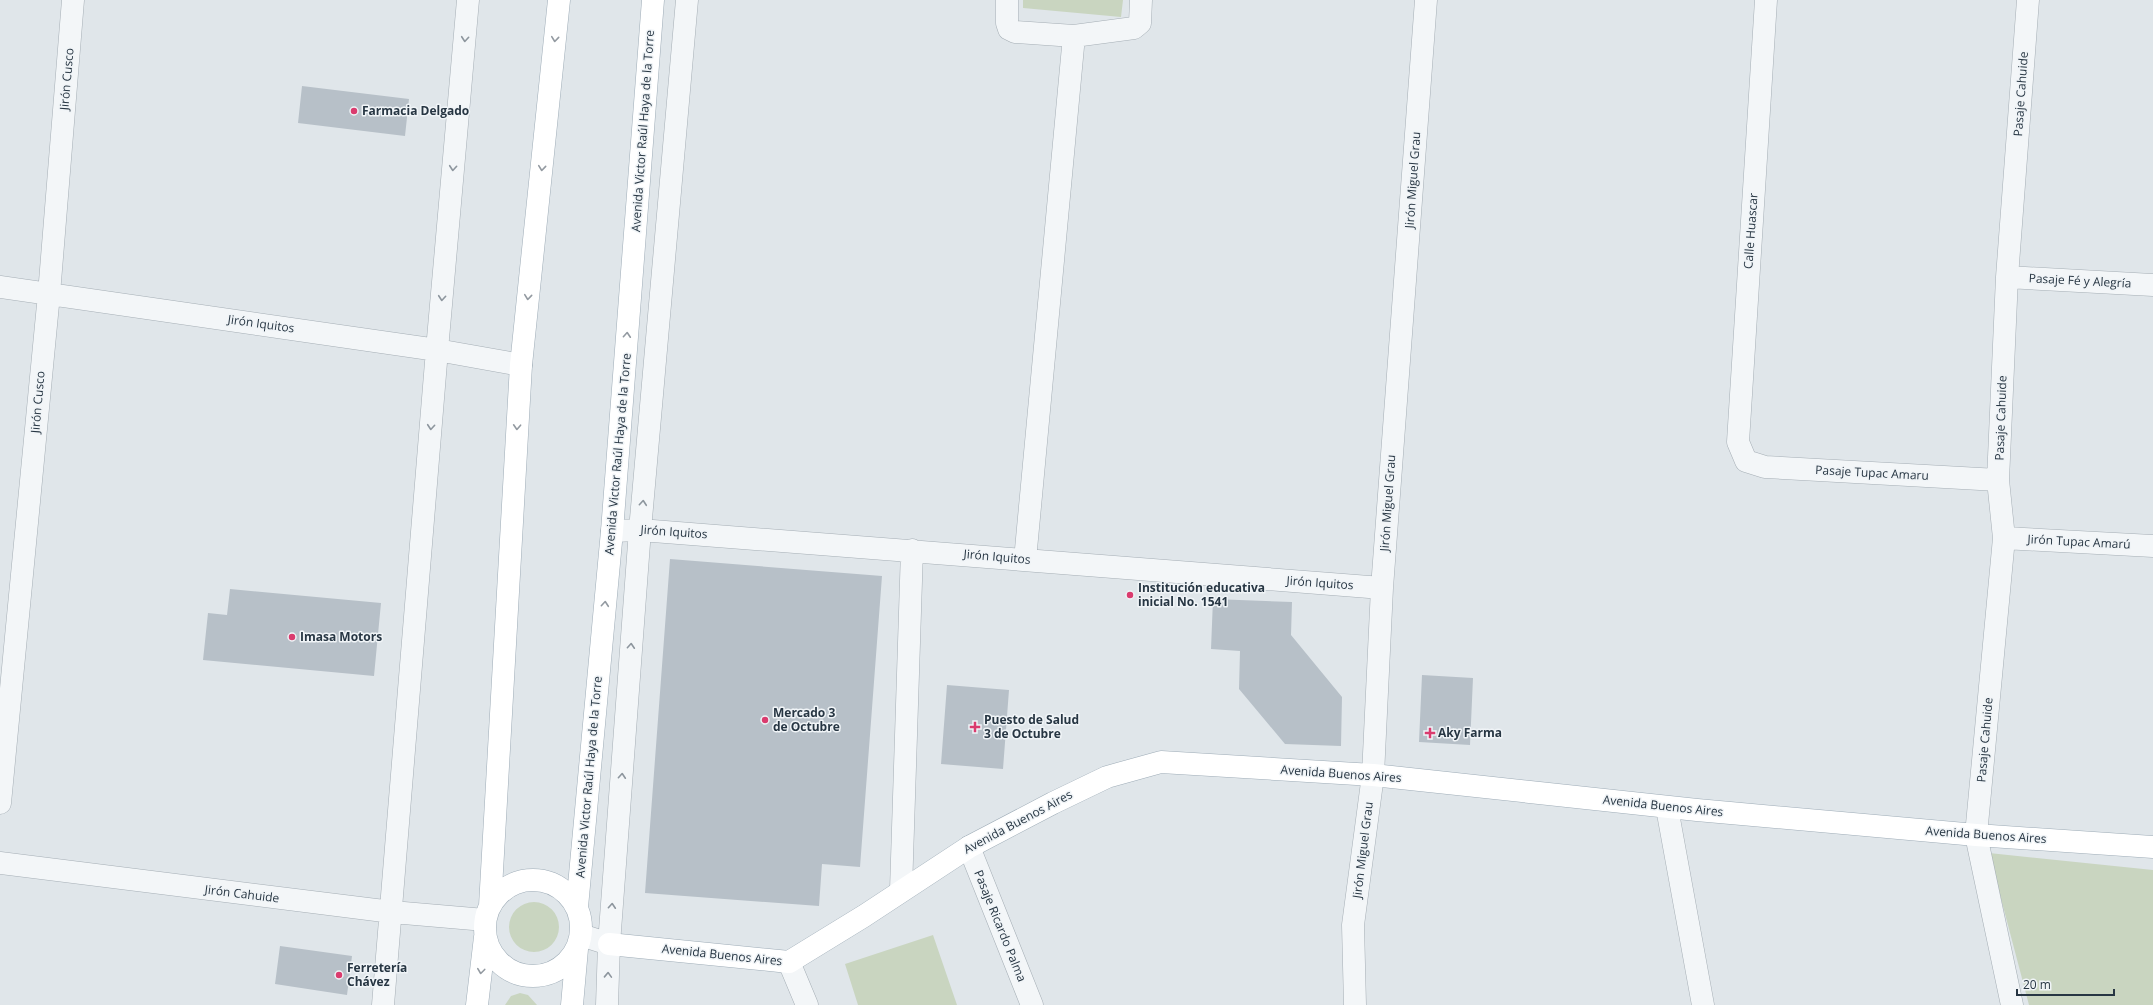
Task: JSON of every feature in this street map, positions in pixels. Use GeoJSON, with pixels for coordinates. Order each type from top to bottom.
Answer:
{"type":"FeatureCollection","features":[{"type":"Feature","properties":{"kind":"main road"},"geometry":{"type":"LineString","coordinates":[[477,1005],[487,921],[521,365],[559,0]]}},
{"type":"Feature","properties":{"kind":"main road","name":"Avenida Victor Raúl Haya de la Torre"},"geometry":{"type":"LineString","coordinates":[[577,907],[612,531],[653,0]]}},
{"type":"Feature","properties":{"kind":"main road","name":"Avenida Buenos Aires"},"geometry":{"type":"LineString","coordinates":[[609,944],[789,962],[864,916],[901,890],[969,847],[1107,777],[1161,762],[1373,775],[1667,808],[1976,835],[2153,847]]}},
{"type":"Feature","properties":{"kind":"main road"},"geometry":{"type":"LineString","coordinates":[[572,1005],[582,925],[577,907],[568,895],[555,885],[541,880],[526,880],[511,885],[499,894],[487,921],[492,953],[503,966],[519,974],[536,976],[553,973],[567,963],[579,942]]}},
{"type":"Feature","properties":{"kind":"street","name":"Jirón Cusco"},"geometry":{"type":"LineString","coordinates":[[0,803],[49,294],[74,0]]}},
{"type":"Feature","properties":{"kind":"street"},"geometry":{"type":"LineString","coordinates":[[383,1005],[392,912],[437,350],[468,0]]}},
{"type":"Feature","properties":{"kind":"street"},"geometry":{"type":"LineString","coordinates":[[607,1005],[609,944],[640,530],[688,0]]}},
{"type":"Feature","properties":{"kind":"street"},"geometry":{"type":"LineString","coordinates":[[1007,0],[1006,23],[1009,29],[1015,32],[1074,36],[1134,28],[1140,22],[1141,0]]}},
{"type":"Feature","properties":{"kind":"street","name":"Jirón Miguel Grau"},"geometry":{"type":"LineString","coordinates":[[1355,1005],[1353,925],[1373,775],[1382,588],[1426,0]]}},
{"type":"Feature","properties":{"kind":"street","name":"Calle Huascar"},"geometry":{"type":"LineString","coordinates":[[1746,461],[1738,442],[1766,0]]}},
{"type":"Feature","properties":{"kind":"street","name":"Pasaje Cahuide"},"geometry":{"type":"LineString","coordinates":[[2012,1005],[1976,835],[2004,538],[1998,480],[2007,277],[2028,0]]}},
{"type":"Feature","properties":{"kind":"street"},"geometry":{"type":"LineString","coordinates":[[1025,560],[1074,36]]}},
{"type":"Feature","properties":{"kind":"street","name":"Pasaje Fé y Alegría"},"geometry":{"type":"LineString","coordinates":[[2007,277],[2153,285]]}},
{"type":"Feature","properties":{"kind":"street","name":"Jirón Iquitos"},"geometry":{"type":"LineString","coordinates":[[0,287],[437,350],[521,365]]}},
{"type":"Feature","properties":{"kind":"street","name":"Pasaje Tupac Amaru"},"geometry":{"type":"LineString","coordinates":[[1746,461],[1765,467],[1998,480]]}},
{"type":"Feature","properties":{"kind":"street","name":"Jirón Iquitos"},"geometry":{"type":"LineString","coordinates":[[612,531],[640,530],[912,550],[1382,588]]}},
{"type":"Feature","properties":{"kind":"street","name":"Jirón Tupac Amarú"},"geometry":{"type":"LineString","coordinates":[[2004,538],[2153,546]]}},
{"type":"Feature","properties":{"kind":"street"},"geometry":{"type":"LineString","coordinates":[[901,890],[912,550]]}},
{"type":"Feature","properties":{"kind":"street"},"geometry":{"type":"LineString","coordinates":[[1667,808],[1703,1005]]}},
{"type":"Feature","properties":{"kind":"street","name":"Pasaje Ricardo Palma"},"geometry":{"type":"LineString","coordinates":[[969,847],[1032,1005]]}},
{"type":"Feature","properties":{"kind":"street","name":"Jirón Cahuide"},"geometry":{"type":"LineString","coordinates":[[0,863],[392,912],[487,921]]}},
{"type":"Feature","properties":{"kind":"street","name":"Avenida Buenos Aires"},"geometry":{"type":"LineString","coordinates":[[579,942],[609,944]]}},
{"type":"Feature","properties":{"kind":"street"},"geometry":{"type":"LineString","coordinates":[[789,962],[807,1005]]}},
{"type":"Feature","properties":{"kind":"green space"},"geometry":{"type":"Polygon","coordinates":[[[1023,0],[1123,0],[1121,17],[1023,8],[1023,0]]]}},
{"type":"Feature","properties":{"kind":"green space"},"geometry":{"type":"Polygon","coordinates":[[[1989,853],[2153,870],[2153,1005],[2029,1005],[1989,853]]]}},
{"type":"Feature","properties":{"kind":"green space"},"geometry":{"type":"Polygon","coordinates":[[[529,902],[539,902],[552,909],[559,922],[559,932],[552,945],[539,952],[529,952],[520,948],[513,941],[509,932],[509,922],[513,913],[520,906],[529,902]]]}},
{"type":"Feature","properties":{"kind":"green space"},"geometry":{"type":"Polygon","coordinates":[[[933,935],[957,1005],[858,1005],[845,964],[933,935]]]}},
{"type":"Feature","properties":{"kind":"green space"},"geometry":{"type":"Polygon","coordinates":[[[520,993],[528,995],[537,1005],[505,1005],[511,996],[520,993]]]}},
{"type":"Feature","properties":{"kind":"building","name":"Farmacia Delgado"},"geometry":{"type":"Polygon","coordinates":[[[302,86],[409,99],[405,136],[298,123],[302,86]]]}},
{"type":"Feature","properties":{"kind":"building","name":"Mercado 3 de Octubre"},"geometry":{"type":"Polygon","coordinates":[[[670,559],[882,576],[860,867],[822,864],[819,906],[645,893],[670,559]]]}},
{"type":"Feature","properties":{"kind":"building","name":"Imasa Motors"},"geometry":{"type":"Polygon","coordinates":[[[230,589],[381,603],[374,676],[203,660],[208,613],[227,615],[230,589]]]}},
{"type":"Feature","properties":{"kind":"building"},"geometry":{"type":"Polygon","coordinates":[[[1213,599],[1292,602],[1291,635],[1342,697],[1341,746],[1285,744],[1239,689],[1240,651],[1211,649],[1213,599]]]}},
{"type":"Feature","properties":{"kind":"building"},"geometry":{"type":"Polygon","coordinates":[[[1422,675],[1473,678],[1470,745],[1419,742],[1422,675]]]}},
{"type":"Feature","properties":{"kind":"building","name":"Puesto de Salud 3 de Octubre"},"geometry":{"type":"Polygon","coordinates":[[[947,685],[1009,690],[1003,769],[941,764],[947,685]]]}},
{"type":"Feature","properties":{"kind":"building"},"geometry":{"type":"Polygon","coordinates":[[[280,946],[352,956],[347,995],[275,984],[280,946]]]}},
{"type":"Feature","properties":{"kind":"place","name":"Farmacia Delgado"},"geometry":{"type":"Point","coordinates":[354,111]}},
{"type":"Feature","properties":{"kind":"place","name":"Institución educativa inicial No. 1541"},"geometry":{"type":"Point","coordinates":[1130,595]}},
{"type":"Feature","properties":{"kind":"place","name":"Imasa Motors"},"geometry":{"type":"Point","coordinates":[292,637]}},
{"type":"Feature","properties":{"kind":"place","name":"Mercado 3 de Octubre"},"geometry":{"type":"Point","coordinates":[765,720]}},
{"type":"Feature","properties":{"kind":"place","name":"Puesto de Salud 3 de Octubre"},"geometry":{"type":"Point","coordinates":[975,727]}},
{"type":"Feature","properties":{"kind":"place","name":"Aky Farma"},"geometry":{"type":"Point","coordinates":[1430,733]}},
{"type":"Feature","properties":{"kind":"place","name":"Ferretería Chávez"},"geometry":{"type":"Point","coordinates":[339,975]}}]}
